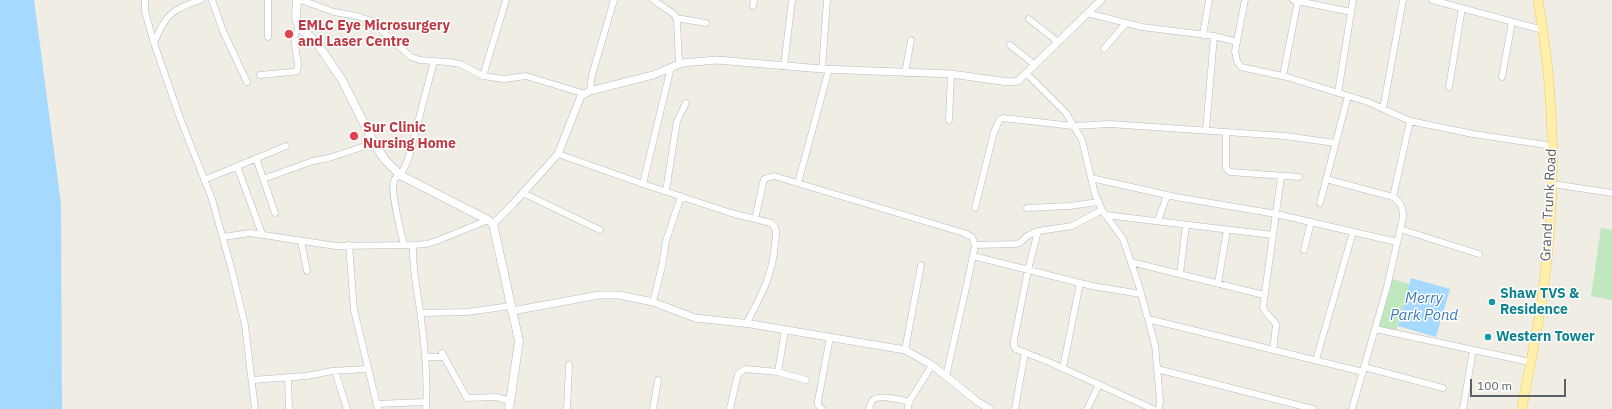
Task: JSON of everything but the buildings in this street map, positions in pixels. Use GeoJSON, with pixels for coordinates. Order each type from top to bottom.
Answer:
{"type":"FeatureCollection","features":[{"type":"Feature","properties":{"kind":"main road"},"geometry":{"type":"LineString","coordinates":[[297,0],[296,18],[299,27],[316,43],[342,80],[374,143],[385,160],[400,175],[490,222],[519,341],[510,405]]}},
{"type":"Feature","properties":{"kind":"main road","name":"Grand Trunk Road"},"geometry":{"type":"LineString","coordinates":[[1522,409],[1544,284],[1551,216],[1553,146],[1550,84],[1538,0]]}},
{"type":"Feature","properties":{"kind":"street"},"geometry":{"type":"LineString","coordinates":[[145,0],[145,12],[154,43],[180,118],[212,199],[223,237],[245,325],[255,409]]}},
{"type":"Feature","properties":{"kind":"street"},"geometry":{"type":"LineString","coordinates":[[154,43],[162,24],[175,10],[181,6],[201,0]]}},
{"type":"Feature","properties":{"kind":"street"},"geometry":{"type":"LineString","coordinates":[[212,0],[223,31],[247,82]]}},
{"type":"Feature","properties":{"kind":"street"},"geometry":{"type":"LineString","coordinates":[[268,0],[268,37]]}},
{"type":"Feature","properties":{"kind":"street"},"geometry":{"type":"LineString","coordinates":[[301,0],[334,12],[357,16],[371,21],[411,57],[420,60],[460,64],[483,76],[504,79],[526,76],[587,93]]}},
{"type":"Feature","properties":{"kind":"street"},"geometry":{"type":"LineString","coordinates":[[483,76],[506,0]]}},
{"type":"Feature","properties":{"kind":"street"},"geometry":{"type":"LineString","coordinates":[[587,93],[614,0]]}},
{"type":"Feature","properties":{"kind":"street"},"geometry":{"type":"LineString","coordinates":[[653,0],[674,14],[676,18],[678,29],[679,64]]}},
{"type":"Feature","properties":{"kind":"street"},"geometry":{"type":"LineString","coordinates":[[784,66],[792,0]]}},
{"type":"Feature","properties":{"kind":"street"},"geometry":{"type":"LineString","coordinates":[[798,184],[825,69],[826,0]]}},
{"type":"Feature","properties":{"kind":"street"},"geometry":{"type":"LineString","coordinates":[[223,237],[244,233],[262,234],[336,246],[427,244],[490,222],[523,193],[558,154],[581,96],[587,93],[653,75],[682,63],[717,60],[825,69],[951,74],[1008,82],[1018,81],[1101,0]]}},
{"type":"Feature","properties":{"kind":"street"},"geometry":{"type":"LineString","coordinates":[[1203,35],[1209,0]]}},
{"type":"Feature","properties":{"kind":"street"},"geometry":{"type":"LineString","coordinates":[[1245,0],[1235,51],[1237,61],[1241,67],[1283,76],[1348,96],[1410,121],[1473,134],[1553,146]]}},
{"type":"Feature","properties":{"kind":"street"},"geometry":{"type":"LineString","coordinates":[[1283,76],[1296,0],[1351,12]]}},
{"type":"Feature","properties":{"kind":"street"},"geometry":{"type":"LineString","coordinates":[[1338,93],[1353,0]]}},
{"type":"Feature","properties":{"kind":"street"},"geometry":{"type":"LineString","coordinates":[[1382,109],[1403,0]]}},
{"type":"Feature","properties":{"kind":"street"},"geometry":{"type":"LineString","coordinates":[[1432,0],[1543,30]]}},
{"type":"Feature","properties":{"kind":"street"},"geometry":{"type":"LineString","coordinates":[[1449,87],[1462,8]]}},
{"type":"Feature","properties":{"kind":"street"},"geometry":{"type":"LineString","coordinates":[[1087,13],[1142,27],[1214,36],[1237,42]]}},
{"type":"Feature","properties":{"kind":"street"},"geometry":{"type":"LineString","coordinates":[[676,18],[706,23]]}},
{"type":"Feature","properties":{"kind":"street"},"geometry":{"type":"LineString","coordinates":[[1029,19],[1058,42]]}},
{"type":"Feature","properties":{"kind":"street"},"geometry":{"type":"LineString","coordinates":[[1502,77],[1512,22]]}},
{"type":"Feature","properties":{"kind":"street"},"geometry":{"type":"LineString","coordinates":[[1104,50],[1126,23]]}},
{"type":"Feature","properties":{"kind":"street"},"geometry":{"type":"LineString","coordinates":[[260,75],[296,71],[298,66],[294,37],[299,27]]}},
{"type":"Feature","properties":{"kind":"street"},"geometry":{"type":"LineString","coordinates":[[1206,130],[1214,36]]}},
{"type":"Feature","properties":{"kind":"street"},"geometry":{"type":"LineString","coordinates":[[905,73],[910,40]]}},
{"type":"Feature","properties":{"kind":"street"},"geometry":{"type":"LineString","coordinates":[[1010,45],[1035,64]]}},
{"type":"Feature","properties":{"kind":"street"},"geometry":{"type":"LineString","coordinates":[[404,245],[393,190],[393,183],[400,175],[407,162],[434,61]]}},
{"type":"Feature","properties":{"kind":"street"},"geometry":{"type":"LineString","coordinates":[[643,184],[671,68]]}},
{"type":"Feature","properties":{"kind":"street"},"geometry":{"type":"LineString","coordinates":[[949,120],[951,74]]}},
{"type":"Feature","properties":{"kind":"street"},"geometry":{"type":"LineString","coordinates":[[1026,74],[1066,113],[1082,140],[1091,178],[1099,202],[1104,212],[1123,239],[1141,294],[1155,345],[1160,401],[1159,409]]}},
{"type":"Feature","properties":{"kind":"street"},"geometry":{"type":"LineString","coordinates":[[1320,203],[1348,96]]}},
{"type":"Feature","properties":{"kind":"street"},"geometry":{"type":"LineString","coordinates":[[666,191],[677,121],[686,104]]}},
{"type":"Feature","properties":{"kind":"street"},"geometry":{"type":"LineString","coordinates":[[975,208],[994,132],[1000,119],[1010,117],[1073,126],[1110,124],[1206,130],[1285,136],[1335,143]]}},
{"type":"Feature","properties":{"kind":"street"},"geometry":{"type":"LineString","coordinates":[[1393,197],[1410,121]]}},
{"type":"Feature","properties":{"kind":"street"},"geometry":{"type":"LineString","coordinates":[[1226,132],[1226,168],[1230,172],[1281,177],[1299,177]]}},
{"type":"Feature","properties":{"kind":"street"},"geometry":{"type":"LineString","coordinates":[[263,179],[313,161],[374,143]]}},
{"type":"Feature","properties":{"kind":"street"},"geometry":{"type":"LineString","coordinates":[[204,180],[286,146]]}},
{"type":"Feature","properties":{"kind":"street"},"geometry":{"type":"LineString","coordinates":[[558,154],[731,213],[774,225],[776,231],[774,261],[765,290],[746,324]]}},
{"type":"Feature","properties":{"kind":"street"},"geometry":{"type":"LineString","coordinates":[[256,158],[275,213]]}},
{"type":"Feature","properties":{"kind":"street"},"geometry":{"type":"LineString","coordinates":[[237,166],[262,234]]}},
{"type":"Feature","properties":{"kind":"street"},"geometry":{"type":"LineString","coordinates":[[754,219],[764,179],[774,176],[964,233],[972,237],[975,245],[946,376]]}},
{"type":"Feature","properties":{"kind":"street"},"geometry":{"type":"LineString","coordinates":[[1273,350],[1276,324],[1275,321],[1264,312],[1263,307],[1281,177]]}},
{"type":"Feature","properties":{"kind":"street"},"geometry":{"type":"LineString","coordinates":[[1091,178],[1167,195],[1276,214],[1398,242]]}},
{"type":"Feature","properties":{"kind":"street"},"geometry":{"type":"LineString","coordinates":[[1326,179],[1393,197],[1403,208],[1398,242],[1387,287],[1352,409]]}},
{"type":"Feature","properties":{"kind":"street"},"geometry":{"type":"LineString","coordinates":[[1552,184],[1612,193]]}},
{"type":"Feature","properties":{"kind":"street"},"geometry":{"type":"LineString","coordinates":[[523,193],[600,230]]}},
{"type":"Feature","properties":{"kind":"street"},"geometry":{"type":"LineString","coordinates":[[1158,221],[1167,195]]}},
{"type":"Feature","properties":{"kind":"street"},"geometry":{"type":"LineString","coordinates":[[653,302],[662,266],[666,241],[681,196]]}},
{"type":"Feature","properties":{"kind":"street"},"geometry":{"type":"LineString","coordinates":[[1027,208],[1069,206],[1099,202]]}},
{"type":"Feature","properties":{"kind":"street"},"geometry":{"type":"LineString","coordinates":[[975,245],[1020,243],[1027,236],[1038,231],[1072,226],[1104,212],[1186,225],[1273,235]]}},
{"type":"Feature","properties":{"kind":"street"},"geometry":{"type":"LineString","coordinates":[[1304,250],[1311,222]]}},
{"type":"Feature","properties":{"kind":"street"},"geometry":{"type":"LineString","coordinates":[[1180,274],[1186,225]]}},
{"type":"Feature","properties":{"kind":"street"},"geometry":{"type":"LineString","coordinates":[[1400,229],[1479,254]]}},
{"type":"Feature","properties":{"kind":"street"},"geometry":{"type":"LineString","coordinates":[[1218,283],[1227,230]]}},
{"type":"Feature","properties":{"kind":"street"},"geometry":{"type":"LineString","coordinates":[[1038,231],[1028,270],[1014,346],[1016,349],[1099,384],[1153,409]]}},
{"type":"Feature","properties":{"kind":"street"},"geometry":{"type":"LineString","coordinates":[[1316,360],[1353,232]]}},
{"type":"Feature","properties":{"kind":"street"},"geometry":{"type":"LineString","coordinates":[[301,241],[307,271]]}},
{"type":"Feature","properties":{"kind":"street"},"geometry":{"type":"LineString","coordinates":[[349,245],[354,310],[377,406],[426,406],[426,357],[421,313],[414,274],[413,245]]}},
{"type":"Feature","properties":{"kind":"street"},"geometry":{"type":"LineString","coordinates":[[972,256],[1080,283],[1141,294]]}},
{"type":"Feature","properties":{"kind":"street"},"geometry":{"type":"LineString","coordinates":[[1131,262],[1264,295]]}},
{"type":"Feature","properties":{"kind":"street"},"geometry":{"type":"LineString","coordinates":[[905,350],[921,265]]}},
{"type":"Feature","properties":{"kind":"street"},"geometry":{"type":"LineString","coordinates":[[1062,368],[1080,283]]}},
{"type":"Feature","properties":{"kind":"street"},"geometry":{"type":"LineString","coordinates":[[421,313],[466,312],[512,308],[599,295],[619,295],[653,302],[695,318],[746,324],[905,350],[932,365],[978,402],[990,409]]}},
{"type":"Feature","properties":{"kind":"street"},"geometry":{"type":"LineString","coordinates":[[1148,319],[1273,350],[1364,369],[1443,388]]}},
{"type":"Feature","properties":{"kind":"street"},"geometry":{"type":"LineString","coordinates":[[1375,329],[1530,362]]}},
{"type":"Feature","properties":{"kind":"street"},"geometry":{"type":"LineString","coordinates":[[778,372],[785,330]]}},
{"type":"Feature","properties":{"kind":"street"},"geometry":{"type":"LineString","coordinates":[[822,409],[818,405],[818,400],[830,337]]}},
{"type":"Feature","properties":{"kind":"street"},"geometry":{"type":"LineString","coordinates":[[1463,409],[1473,350]]}},
{"type":"Feature","properties":{"kind":"street"},"geometry":{"type":"LineString","coordinates":[[1015,409],[1025,352]]}},
{"type":"Feature","properties":{"kind":"street"},"geometry":{"type":"LineString","coordinates":[[426,357],[443,355],[467,398],[496,397],[510,405]]}},
{"type":"Feature","properties":{"kind":"street"},"geometry":{"type":"LineString","coordinates":[[568,409],[569,365]]}},
{"type":"Feature","properties":{"kind":"street"},"geometry":{"type":"LineString","coordinates":[[908,409],[909,402],[932,365]]}},
{"type":"Feature","properties":{"kind":"street"},"geometry":{"type":"LineString","coordinates":[[252,380],[307,376],[335,371],[368,368]]}},
{"type":"Feature","properties":{"kind":"street"},"geometry":{"type":"LineString","coordinates":[[1157,369],[1313,409]]}},
{"type":"Feature","properties":{"kind":"street"},"geometry":{"type":"LineString","coordinates":[[730,408],[738,374],[742,370],[778,372],[806,380]]}},
{"type":"Feature","properties":{"kind":"street"},"geometry":{"type":"LineString","coordinates":[[335,371],[347,409]]}},
{"type":"Feature","properties":{"kind":"street"},"geometry":{"type":"LineString","coordinates":[[288,377],[289,409]]}},
{"type":"Feature","properties":{"kind":"street"},"geometry":{"type":"LineString","coordinates":[[653,409],[658,380]]}},
{"type":"Feature","properties":{"kind":"street"},"geometry":{"type":"LineString","coordinates":[[1087,409],[1099,384]]}},
{"type":"Feature","properties":{"kind":"street"},"geometry":{"type":"LineString","coordinates":[[869,409],[872,401],[875,398],[880,397],[909,402]]}},
{"type":"Feature","properties":{"kind":"green space"},"geometry":{"type":"Polygon","coordinates":[[[1601,228],[1612,230],[1612,300],[1591,296],[1601,228]]]}},
{"type":"Feature","properties":{"kind":"green space"},"geometry":{"type":"Polygon","coordinates":[[[1389,278],[1410,284],[1395,335],[1375,330],[1389,278]]]}},
{"type":"Feature","properties":{"kind":"water"},"geometry":{"type":"Polygon","coordinates":[[[0,0],[34,0],[61,204],[62,409],[0,409],[0,0]]]}},
{"type":"Feature","properties":{"kind":"water","name":"Merry Park Pond"},"geometry":{"type":"Polygon","coordinates":[[[1411,278],[1450,289],[1436,337],[1398,326],[1411,278]]]}},
{"type":"Feature","properties":{"kind":"place","name":"EMLC Eye Microsurgery and Laser Centre"},"geometry":{"type":"Point","coordinates":[289,34]}},
{"type":"Feature","properties":{"kind":"place","name":"Sur Clinic Nursing Home"},"geometry":{"type":"Point","coordinates":[354,136]}},
{"type":"Feature","properties":{"kind":"place","name":"Shaw TVS & Residence"},"geometry":{"type":"Point","coordinates":[1492,302]}},
{"type":"Feature","properties":{"kind":"place","name":"Western Tower"},"geometry":{"type":"Point","coordinates":[1488,337]}}]}
